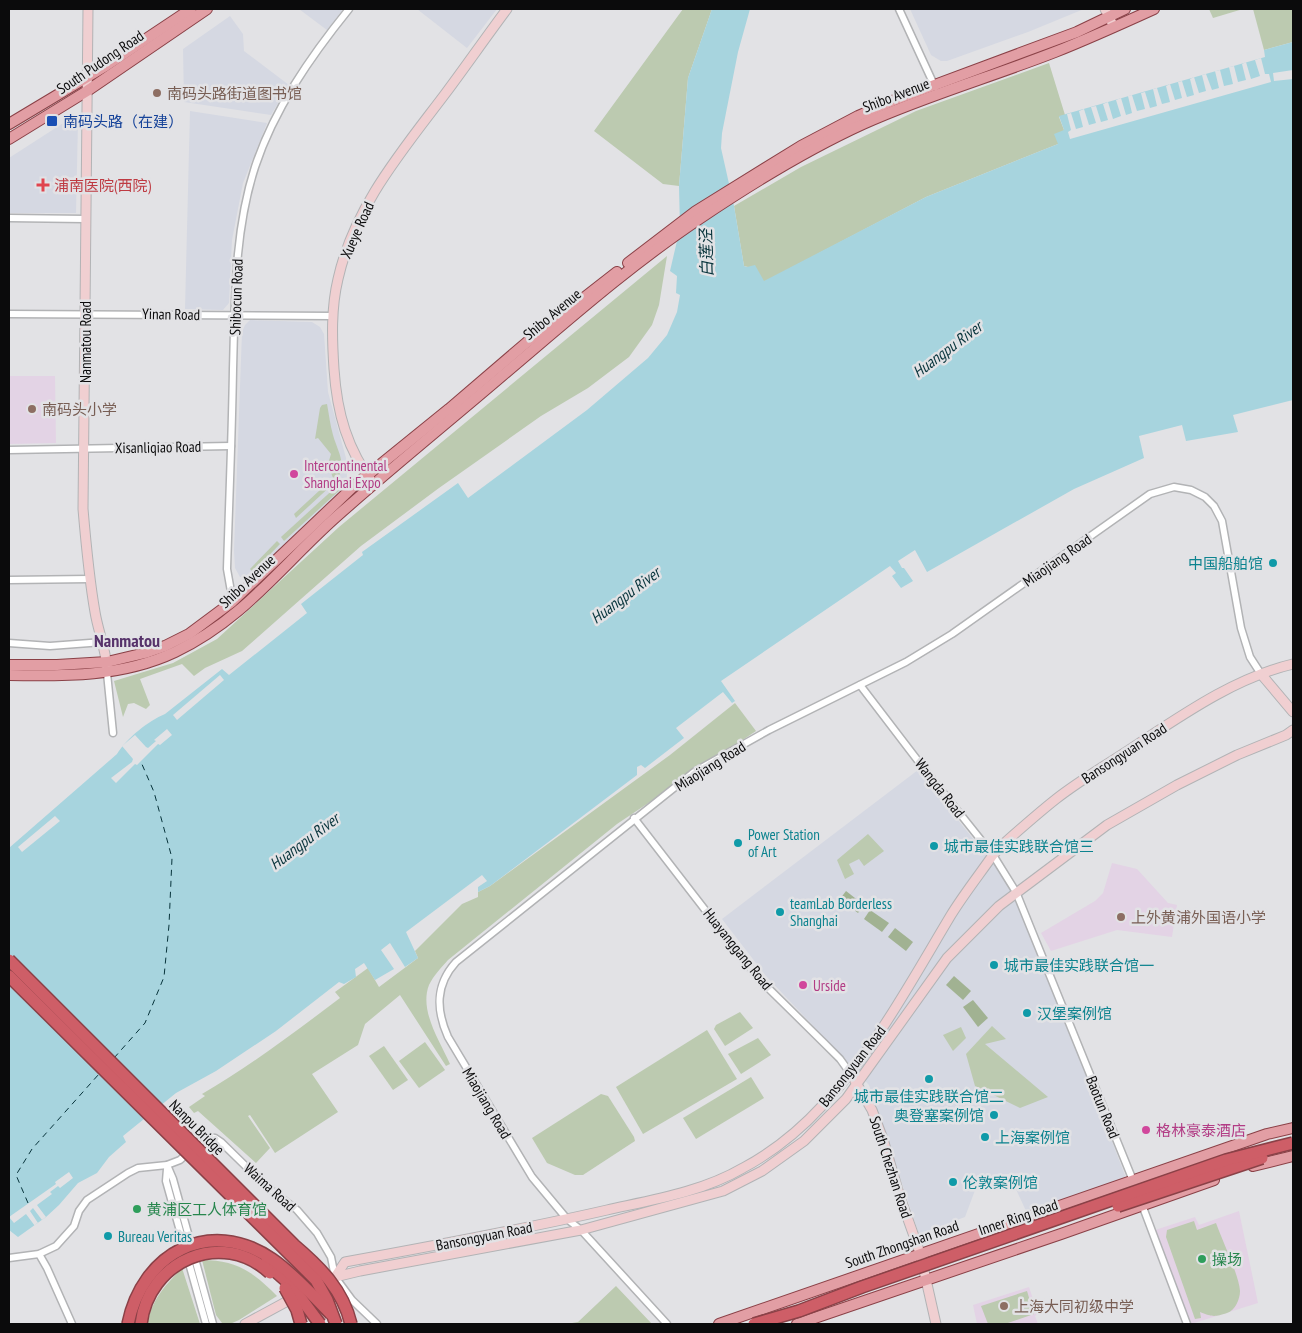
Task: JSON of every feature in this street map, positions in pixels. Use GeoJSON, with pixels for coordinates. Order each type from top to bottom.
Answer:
{"type":"FeatureCollection","features":[{"type":"Feature","properties":{"kind":"highway","name":"Nanpu Bridge"},"geometry":{"type":"LineString","coordinates":[[9,960],[294,1245],[316,1264],[339,1292],[351,1324]]}},
{"type":"Feature","properties":{"kind":"highway","name":"Nanpu Bridge"},"geometry":{"type":"LineString","coordinates":[[9,976],[316,1280],[328,1300],[336,1324]]}},
{"type":"Feature","properties":{"kind":"highway","name":"Inner Ring Road"},"geometry":{"type":"LineString","coordinates":[[754,1324],[798,1311],[1226,1160],[1293,1143]]}},
{"type":"Feature","properties":{"kind":"highway","name":"Inner Ring Road"},"geometry":{"type":"LineString","coordinates":[[777,1324],[1059,1225],[1252,1160],[1293,1150]]}},
{"type":"Feature","properties":{"kind":"highway"},"geometry":{"type":"LineString","coordinates":[[128,1324],[136,1295],[145,1280],[159,1264],[173,1253],[190,1244],[206,1241],[237,1243],[272,1259],[342,1324]]}},
{"type":"Feature","properties":{"kind":"highway"},"geometry":{"type":"LineString","coordinates":[[134,1324],[140,1300],[161,1270],[177,1257],[202,1248],[220,1246],[244,1252],[265,1262],[291,1285],[320,1324]]}},
{"type":"Feature","properties":{"kind":"highway"},"geometry":{"type":"LineString","coordinates":[[141,1324],[142,1313],[151,1291],[162,1276],[188,1259],[207,1253],[224,1252],[243,1256],[262,1266],[277,1279],[288,1291],[301,1324]]}},
{"type":"Feature","properties":{"kind":"highway"},"geometry":{"type":"LineString","coordinates":[[288,1272],[298,1286],[309,1311],[312,1324]]}},
{"type":"Feature","properties":{"kind":"main road","name":"Nanmatou Road"},"geometry":{"type":"LineString","coordinates":[[88,9],[83,509],[86,556],[95,613],[103,642],[107,668]]}},
{"type":"Feature","properties":{"kind":"main road","name":"South Pudong Road"},"geometry":{"type":"LineString","coordinates":[[9,124],[104,68],[191,9]]}},
{"type":"Feature","properties":{"kind":"main road","name":"South Pudong Road"},"geometry":{"type":"LineString","coordinates":[[9,139],[87,91],[207,9]]}},
{"type":"Feature","properties":{"kind":"main road","name":"Xueye Road"},"geometry":{"type":"LineString","coordinates":[[374,485],[355,457],[336,396],[333,316],[340,270],[357,225],[370,198],[388,170],[507,9]]}},
{"type":"Feature","properties":{"kind":"main road","name":"Shibo Avenue"},"geometry":{"type":"LineString","coordinates":[[9,665],[107,668],[165,646],[189,634],[232,602],[316,521],[367,476],[526,343],[615,277],[699,219],[803,150],[936,90],[1077,32],[1107,13],[1125,9]]}},
{"type":"Feature","properties":{"kind":"main road","name":"Shibo Avenue"},"geometry":{"type":"LineString","coordinates":[[936,90],[1054,52],[1154,9]]}},
{"type":"Feature","properties":{"kind":"main road"},"geometry":{"type":"LineString","coordinates":[[1107,13],[1114,27]]}},
{"type":"Feature","properties":{"kind":"main road","name":"Shibo Avenue"},"geometry":{"type":"LineString","coordinates":[[9,675],[66,676],[107,668],[136,666],[176,652],[220,626],[258,594],[318,533],[615,277]]}},
{"type":"Feature","properties":{"kind":"main road","name":"Bansongyuan Road"},"geometry":{"type":"LineString","coordinates":[[335,1277],[345,1262],[567,1219],[667,1197],[713,1182],[742,1169],[796,1132],[823,1105],[850,1073],[902,1000],[952,914],[993,854],[1057,798],[1084,778],[1208,700],[1261,674],[1293,664]]}},
{"type":"Feature","properties":{"kind":"main road"},"geometry":{"type":"LineString","coordinates":[[1261,674],[1293,712]]}},
{"type":"Feature","properties":{"kind":"main road","name":"Bansongyuan Road"},"geometry":{"type":"LineString","coordinates":[[245,1324],[284,1301],[335,1277],[450,1253],[581,1230],[723,1191],[762,1171],[804,1141],[846,1099],[947,958],[999,906],[1107,825],[1177,785],[1237,755],[1286,735],[1293,730]]}},
{"type":"Feature","properties":{"kind":"main road","name":"South Chezhan Road"},"geometry":{"type":"LineString","coordinates":[[850,1073],[872,1110],[880,1132],[920,1254],[936,1324]]}},
{"type":"Feature","properties":{"kind":"main road","name":"South Zhongshan Road"},"geometry":{"type":"LineString","coordinates":[[720,1324],[1267,1134],[1293,1128]]}},
{"type":"Feature","properties":{"kind":"main road"},"geometry":{"type":"LineString","coordinates":[[797,1324],[1257,1164],[1293,1156]]}},
{"type":"Feature","properties":{"kind":"street","name":"Shibocun Road"},"geometry":{"type":"LineString","coordinates":[[236,614],[232,602],[227,570],[235,315],[240,236],[247,195],[260,154],[293,88],[349,9]]}},
{"type":"Feature","properties":{"kind":"street"},"geometry":{"type":"LineString","coordinates":[[898,9],[936,90]]}},
{"type":"Feature","properties":{"kind":"street"},"geometry":{"type":"LineString","coordinates":[[9,218],[86,219]]}},
{"type":"Feature","properties":{"kind":"street","name":"Yinan Road"},"geometry":{"type":"LineString","coordinates":[[9,314],[333,316]]}},
{"type":"Feature","properties":{"kind":"street","name":"Xisanliqiao Road"},"geometry":{"type":"LineString","coordinates":[[9,450],[231,446]]}},
{"type":"Feature","properties":{"kind":"street","name":"Miaojiang Road"},"geometry":{"type":"LineString","coordinates":[[666,1324],[581,1230],[567,1219],[532,1176],[448,1037],[441,1021],[440,993],[448,970],[465,953],[694,772],[768,730],[906,662],[952,634],[1150,494],[1174,486],[1191,490],[1205,497],[1214,506],[1222,521],[1241,628],[1250,656],[1261,674]]}},
{"type":"Feature","properties":{"kind":"street"},"geometry":{"type":"LineString","coordinates":[[9,580],[90,579]]}},
{"type":"Feature","properties":{"kind":"street"},"geometry":{"type":"LineString","coordinates":[[9,643],[50,646],[103,642]]}},
{"type":"Feature","properties":{"kind":"street"},"geometry":{"type":"LineString","coordinates":[[107,668],[113,733]]}},
{"type":"Feature","properties":{"kind":"street","name":"Wangda Road"},"geometry":{"type":"LineString","coordinates":[[860,685],[993,854],[1016,892]]}},
{"type":"Feature","properties":{"kind":"street","name":"Huayanggang Road"},"geometry":{"type":"LineString","coordinates":[[634,818],[757,977],[840,1059],[850,1073]]}},
{"type":"Feature","properties":{"kind":"street","name":"Baotun Road"},"geometry":{"type":"LineString","coordinates":[[1016,892],[1133,1181],[1187,1324]]}},
{"type":"Feature","properties":{"kind":"street","name":"Waima Road"},"geometry":{"type":"LineString","coordinates":[[9,1258],[39,1254],[56,1246],[74,1226],[79,1211],[87,1200],[133,1170],[145,1166],[167,1165],[180,1160],[204,1138],[215,1138],[234,1153],[266,1186],[297,1210],[317,1233],[331,1257],[335,1277],[352,1300],[378,1324]]}},
{"type":"Feature","properties":{"kind":"street"},"geometry":{"type":"LineString","coordinates":[[167,1165],[166,1181],[206,1324]]}},
{"type":"Feature","properties":{"kind":"street"},"geometry":{"type":"LineString","coordinates":[[167,1165],[173,1179],[213,1324]]}},
{"type":"Feature","properties":{"kind":"street"},"geometry":{"type":"LineString","coordinates":[[39,1254],[72,1324]]}},
{"type":"Feature","properties":{"kind":"shaded area"},"geometry":{"type":"Polygon","coordinates":[[[299,9],[343,9],[327,30],[299,9]]]}},
{"type":"Feature","properties":{"kind":"shaded area"},"geometry":{"type":"Polygon","coordinates":[[[417,9],[497,9],[467,48],[417,9]]]}},
{"type":"Feature","properties":{"kind":"shaded area"},"geometry":{"type":"Polygon","coordinates":[[[910,9],[1084,9],[1028,32],[947,61],[941,61],[931,55],[910,9]]]}},
{"type":"Feature","properties":{"kind":"shaded area"},"geometry":{"type":"Polygon","coordinates":[[[230,16],[243,34],[244,51],[289,85],[271,115],[184,102],[183,49],[230,16]]]}},
{"type":"Feature","properties":{"kind":"shaded area"},"geometry":{"type":"Polygon","coordinates":[[[190,111],[267,123],[243,183],[232,240],[229,303],[223,310],[185,309],[190,111]]]}},
{"type":"Feature","properties":{"kind":"shaded area","name":"浦南医院(西院)"},"geometry":{"type":"Polygon","coordinates":[[[68,120],[78,121],[76,213],[9,213],[9,158],[68,120]]]}},
{"type":"Feature","properties":{"kind":"shaded area"},"geometry":{"type":"Polygon","coordinates":[[[250,320],[312,322],[320,327],[324,334],[328,392],[346,458],[347,476],[345,484],[339,493],[252,577],[245,578],[240,577],[235,568],[234,551],[242,332],[250,320]]]}},
{"type":"Feature","properties":{"kind":"shaded area","name":"南码头小学"},"geometry":{"type":"Polygon","coordinates":[[[9,376],[55,376],[56,443],[9,444],[9,376]]]}},
{"type":"Feature","properties":{"kind":"shaded area"},"geometry":{"type":"Polygon","coordinates":[[[918,770],[1010,885],[1033,935],[1126,1178],[1026,1211],[1009,1174],[980,1177],[965,1217],[919,1234],[869,1085],[766,976],[722,919],[918,770]]]}},
{"type":"Feature","properties":{"kind":"shaded area","name":"上外黄浦外国语小学"},"geometry":{"type":"Polygon","coordinates":[[[1112,863],[1137,869],[1168,903],[1177,905],[1172,937],[1117,930],[1051,951],[1041,933],[1095,901],[1103,893],[1112,863]]]}},
{"type":"Feature","properties":{"kind":"shaded area","name":"操场"},"geometry":{"type":"Polygon","coordinates":[[[1239,1211],[1258,1303],[1191,1324],[1155,1230],[1195,1217],[1199,1225],[1239,1211]]]}},
{"type":"Feature","properties":{"kind":"shaded area","name":"上海大同初级中学"},"geometry":{"type":"Polygon","coordinates":[[[1029,1287],[1038,1314],[1035,1316],[1038,1324],[977,1324],[973,1305],[1029,1287]]]}},
{"type":"Feature","properties":{"kind":"green space"},"geometry":{"type":"Polygon","coordinates":[[[683,9],[712,9],[688,78],[679,186],[663,184],[594,131],[683,9]]]}},
{"type":"Feature","properties":{"kind":"green space"},"geometry":{"type":"Polygon","coordinates":[[[1209,9],[1243,9],[1213,18],[1209,9]]]}},
{"type":"Feature","properties":{"kind":"green space"},"geometry":{"type":"Polygon","coordinates":[[[1253,9],[1293,9],[1293,42],[1264,50],[1253,9]]]}},
{"type":"Feature","properties":{"kind":"green space"},"geometry":{"type":"Polygon","coordinates":[[[1049,63],[1065,115],[1059,117],[1064,130],[1058,144],[926,197],[764,282],[748,267],[744,266],[734,206],[801,167],[916,111],[1049,63]]]}},
{"type":"Feature","properties":{"kind":"green space"},"geometry":{"type":"Polygon","coordinates":[[[667,256],[659,305],[652,325],[629,357],[588,388],[541,416],[361,546],[242,651],[205,668],[194,676],[182,664],[140,679],[150,705],[146,709],[134,703],[128,704],[123,717],[114,681],[173,663],[217,639],[339,527],[667,256]]]}},
{"type":"Feature","properties":{"kind":"green space"},"geometry":{"type":"Polygon","coordinates":[[[327,404],[332,431],[341,459],[341,471],[334,483],[296,518],[294,514],[333,478],[328,464],[331,454],[318,438],[315,439],[320,408],[322,405],[327,404]]]}},
{"type":"Feature","properties":{"kind":"green space"},"geometry":{"type":"Polygon","coordinates":[[[338,485],[342,488],[284,541],[281,537],[338,485]]]}},
{"type":"Feature","properties":{"kind":"green space"},"geometry":{"type":"Polygon","coordinates":[[[277,541],[280,544],[253,572],[250,569],[277,541]]]}},
{"type":"Feature","properties":{"kind":"green space"},"geometry":{"type":"Polygon","coordinates":[[[735,703],[756,731],[617,824],[448,960],[435,975],[429,985],[427,1005],[432,1026],[450,1064],[446,1066],[400,995],[365,1024],[358,1045],[312,1074],[338,1112],[275,1153],[250,1115],[248,1116],[270,1148],[256,1163],[198,1111],[194,1113],[189,1107],[205,1096],[202,1094],[255,1060],[340,998],[335,992],[368,968],[379,987],[418,958],[415,951],[462,904],[478,897],[478,892],[490,886],[670,755],[735,703]]]}},
{"type":"Feature","properties":{"kind":"green space"},"geometry":{"type":"Polygon","coordinates":[[[868,834],[884,851],[864,866],[859,859],[849,864],[854,874],[845,879],[837,860],[868,834]]]}},
{"type":"Feature","properties":{"kind":"green space"},"geometry":{"type":"Polygon","coordinates":[[[846,891],[864,905],[858,913],[840,899],[846,891]]]}},
{"type":"Feature","properties":{"kind":"green space"},"geometry":{"type":"Polygon","coordinates":[[[870,910],[889,923],[882,932],[864,919],[870,910]]]}},
{"type":"Feature","properties":{"kind":"green space"},"geometry":{"type":"Polygon","coordinates":[[[895,928],[913,942],[906,951],[888,937],[895,928]]]}},
{"type":"Feature","properties":{"kind":"green space"},"geometry":{"type":"Polygon","coordinates":[[[954,976],[971,991],[963,1000],[946,985],[954,976]]]}},
{"type":"Feature","properties":{"kind":"green space"},"geometry":{"type":"Polygon","coordinates":[[[973,1000],[988,1018],[978,1027],[963,1007],[973,1000]]]}},
{"type":"Feature","properties":{"kind":"green space"},"geometry":{"type":"Polygon","coordinates":[[[740,1012],[753,1028],[725,1046],[714,1029],[716,1025],[740,1012]]]}},
{"type":"Feature","properties":{"kind":"green space"},"geometry":{"type":"Polygon","coordinates":[[[992,1026],[1006,1039],[985,1044],[1048,1097],[1020,1108],[975,1086],[966,1054],[992,1026]]]}},
{"type":"Feature","properties":{"kind":"green space"},"geometry":{"type":"Polygon","coordinates":[[[961,1027],[966,1038],[953,1051],[943,1035],[961,1027]]]}},
{"type":"Feature","properties":{"kind":"green space"},"geometry":{"type":"Polygon","coordinates":[[[707,1030],[737,1079],[643,1134],[616,1087],[707,1030]]]}},
{"type":"Feature","properties":{"kind":"green space"},"geometry":{"type":"Polygon","coordinates":[[[758,1038],[771,1055],[741,1074],[728,1054],[758,1038]]]}},
{"type":"Feature","properties":{"kind":"green space"},"geometry":{"type":"Polygon","coordinates":[[[425,1042],[445,1070],[419,1088],[399,1061],[425,1042]]]}},
{"type":"Feature","properties":{"kind":"green space"},"geometry":{"type":"Polygon","coordinates":[[[384,1046],[408,1080],[393,1090],[369,1056],[384,1046]]]}},
{"type":"Feature","properties":{"kind":"green space"},"geometry":{"type":"Polygon","coordinates":[[[751,1077],[764,1098],[696,1139],[683,1118],[751,1077]]]}},
{"type":"Feature","properties":{"kind":"green space"},"geometry":{"type":"Polygon","coordinates":[[[601,1094],[608,1096],[635,1141],[583,1175],[575,1175],[547,1163],[532,1138],[601,1094]]]}},
{"type":"Feature","properties":{"kind":"green space","name":"操场"},"geometry":{"type":"Polygon","coordinates":[[[1194,1221],[1197,1230],[1216,1223],[1234,1267],[1240,1291],[1239,1298],[1230,1312],[1214,1316],[1200,1312],[1201,1318],[1195,1319],[1166,1237],[1167,1230],[1194,1221]]]}},
{"type":"Feature","properties":{"kind":"green space"},"geometry":{"type":"Polygon","coordinates":[[[202,1260],[225,1262],[244,1269],[260,1280],[277,1296],[239,1320],[230,1324],[222,1323],[216,1315],[202,1260]]]}},
{"type":"Feature","properties":{"kind":"green space"},"geometry":{"type":"Polygon","coordinates":[[[182,1268],[200,1324],[147,1324],[152,1307],[160,1293],[182,1268]]]}},
{"type":"Feature","properties":{"kind":"green space"},"geometry":{"type":"Polygon","coordinates":[[[616,1286],[652,1324],[566,1324],[578,1322],[616,1286]]]}},
{"type":"Feature","properties":{"kind":"green space","name":"上海大同初级中学"},"geometry":{"type":"Polygon","coordinates":[[[1027,1291],[1034,1314],[1005,1324],[988,1324],[981,1306],[1027,1291]]]}},
{"type":"Feature","properties":{"kind":"water"},"geometry":{"type":"Polygon","coordinates":[[[712,9],[750,9],[738,52],[722,133],[721,148],[734,206],[744,266],[755,265],[764,281],[926,197],[1058,144],[1054,134],[1064,130],[1059,116],[1265,57],[1264,50],[1293,42],[1293,400],[1233,415],[1238,432],[1186,441],[1182,425],[1139,436],[1144,458],[1074,489],[927,572],[915,550],[898,561],[913,581],[901,588],[892,576],[896,573],[890,566],[721,681],[735,701],[732,703],[723,692],[676,728],[684,738],[645,768],[641,765],[637,767],[637,775],[490,886],[478,892],[478,887],[487,881],[482,875],[406,932],[418,958],[405,967],[390,943],[381,950],[394,969],[375,980],[364,963],[355,969],[356,977],[344,984],[339,982],[276,1031],[216,1071],[176,1093],[123,1136],[126,1142],[109,1157],[97,1173],[78,1183],[46,1217],[18,1237],[9,1230],[9,848],[117,754],[138,731],[165,714],[222,669],[229,675],[307,613],[301,604],[363,555],[362,552],[458,483],[468,498],[587,410],[648,358],[667,335],[677,312],[680,295],[676,293],[677,276],[670,271],[680,228],[679,186],[688,78],[712,9]]]}},
{"type":"Feature","properties":{"kind":"pier"},"geometry":{"type":"Polygon","coordinates":[[[1261,58],[1265,74],[1269,74],[1271,82],[1070,139],[1068,132],[1071,130],[1067,114],[1071,113],[1076,129],[1083,127],[1079,111],[1084,109],[1089,125],[1096,123],[1091,107],[1096,106],[1101,122],[1108,120],[1103,104],[1108,102],[1113,119],[1121,116],[1116,100],[1121,98],[1126,115],[1132,113],[1128,96],[1132,95],[1137,111],[1145,109],[1141,93],[1145,92],[1150,108],[1157,106],[1153,89],[1157,88],[1162,104],[1170,102],[1166,86],[1170,84],[1175,100],[1182,98],[1178,82],[1182,81],[1187,97],[1194,95],[1190,79],[1194,77],[1199,93],[1206,91],[1202,75],[1206,74],[1212,90],[1219,88],[1215,71],[1220,70],[1224,86],[1233,84],[1229,67],[1234,66],[1238,82],[1246,80],[1242,64],[1246,62],[1251,79],[1260,76],[1255,60],[1261,58]]]}},
{"type":"Feature","properties":{"kind":"pier"},"geometry":{"type":"Polygon","coordinates":[[[1293,70],[1293,79],[1274,81],[1273,73],[1293,70]]]}},
{"type":"Feature","properties":{"kind":"pier"},"geometry":{"type":"Polygon","coordinates":[[[220,675],[224,680],[177,720],[173,715],[220,675]]]}},
{"type":"Feature","properties":{"kind":"pier"},"geometry":{"type":"Polygon","coordinates":[[[167,729],[172,735],[160,745],[158,744],[116,783],[111,778],[132,762],[133,759],[122,746],[135,735],[148,748],[167,729]]]}},
{"type":"Feature","properties":{"kind":"pier"},"geometry":{"type":"Polygon","coordinates":[[[55,816],[60,821],[22,852],[18,847],[55,816]]]}},
{"type":"Feature","properties":{"kind":"pier"},"geometry":{"type":"Polygon","coordinates":[[[69,1172],[73,1178],[60,1188],[58,1186],[50,1192],[52,1194],[37,1205],[46,1217],[42,1220],[33,1208],[30,1211],[38,1223],[35,1226],[26,1214],[14,1223],[9,1217],[56,1184],[55,1182],[69,1172]]]}},
{"type":"Feature","properties":{"kind":"ferry route"},"geometry":{"type":"LineString","coordinates":[[114,1058],[145,1023],[164,977],[169,925],[172,858],[154,792],[141,762]]}},
{"type":"Feature","properties":{"kind":"ferry route"},"geometry":{"type":"LineString","coordinates":[[28,1203],[16,1175],[32,1149],[99,1074]]}},
{"type":"Feature","properties":{"kind":"place","name":"南码头路街道图书馆"},"geometry":{"type":"Point","coordinates":[157,93]}},
{"type":"Feature","properties":{"kind":"place","name":"南码头路（在建）"},"geometry":{"type":"Point","coordinates":[52,121]}},
{"type":"Feature","properties":{"kind":"place","name":"浦南医院(西院)"},"geometry":{"type":"Point","coordinates":[43,185]}},
{"type":"Feature","properties":{"kind":"place","name":"南码头小学"},"geometry":{"type":"Point","coordinates":[32,409]}},
{"type":"Feature","properties":{"kind":"place","name":"Intercontinental Shanghai Expo"},"geometry":{"type":"Point","coordinates":[294,474]}},
{"type":"Feature","properties":{"kind":"place","name":"中国船舶馆"},"geometry":{"type":"Point","coordinates":[1273,563]}},
{"type":"Feature","properties":{"kind":"place","name":"Power Station of Art"},"geometry":{"type":"Point","coordinates":[738,843]}},
{"type":"Feature","properties":{"kind":"place","name":"城市最佳实践联合馆三"},"geometry":{"type":"Point","coordinates":[934,846]}},
{"type":"Feature","properties":{"kind":"place","name":"teamLab Borderless Shanghai"},"geometry":{"type":"Point","coordinates":[780,912]}},
{"type":"Feature","properties":{"kind":"place","name":"上外黄浦外国语小学"},"geometry":{"type":"Point","coordinates":[1121,917]}},
{"type":"Feature","properties":{"kind":"place","name":"城市最佳实践联合馆一"},"geometry":{"type":"Point","coordinates":[994,965]}},
{"type":"Feature","properties":{"kind":"place","name":"Urside"},"geometry":{"type":"Point","coordinates":[803,985]}},
{"type":"Feature","properties":{"kind":"place","name":"汉堡案例馆"},"geometry":{"type":"Point","coordinates":[1027,1013]}},
{"type":"Feature","properties":{"kind":"place","name":"城市最佳实践联合馆二"},"geometry":{"type":"Point","coordinates":[929,1079]}},
{"type":"Feature","properties":{"kind":"place","name":"奥登塞案例馆"},"geometry":{"type":"Point","coordinates":[994,1115]}},
{"type":"Feature","properties":{"kind":"place","name":"格林豪泰酒店"},"geometry":{"type":"Point","coordinates":[1146,1130]}},
{"type":"Feature","properties":{"kind":"place","name":"上海案例馆"},"geometry":{"type":"Point","coordinates":[985,1137]}},
{"type":"Feature","properties":{"kind":"place","name":"伦敦案例馆"},"geometry":{"type":"Point","coordinates":[953,1182]}},
{"type":"Feature","properties":{"kind":"place","name":"黄浦区工人体育馆"},"geometry":{"type":"Point","coordinates":[137,1209]}},
{"type":"Feature","properties":{"kind":"place","name":"Bureau Veritas"},"geometry":{"type":"Point","coordinates":[108,1236]}},
{"type":"Feature","properties":{"kind":"place","name":"操场"},"geometry":{"type":"Point","coordinates":[1202,1259]}},
{"type":"Feature","properties":{"kind":"place","name":"上海大同初级中学"},"geometry":{"type":"Point","coordinates":[1004,1306]}},
{"type":"Feature","properties":{"kind":"district","name":"Nanmatou"},"geometry":{"type":"Point","coordinates":[127,640]}},
{"type":"Feature","properties":{"kind":"water label","name":"白莲泾"},"geometry":{"type":"Point","coordinates":[706,253]}},
{"type":"Feature","properties":{"kind":"water label","name":"Huangpu River"},"geometry":{"type":"Point","coordinates":[947,349]}},
{"type":"Feature","properties":{"kind":"water label","name":"Huangpu River"},"geometry":{"type":"Point","coordinates":[625,595]}},
{"type":"Feature","properties":{"kind":"water label","name":"Huangpu River"},"geometry":{"type":"Point","coordinates":[304,841]}}]}
